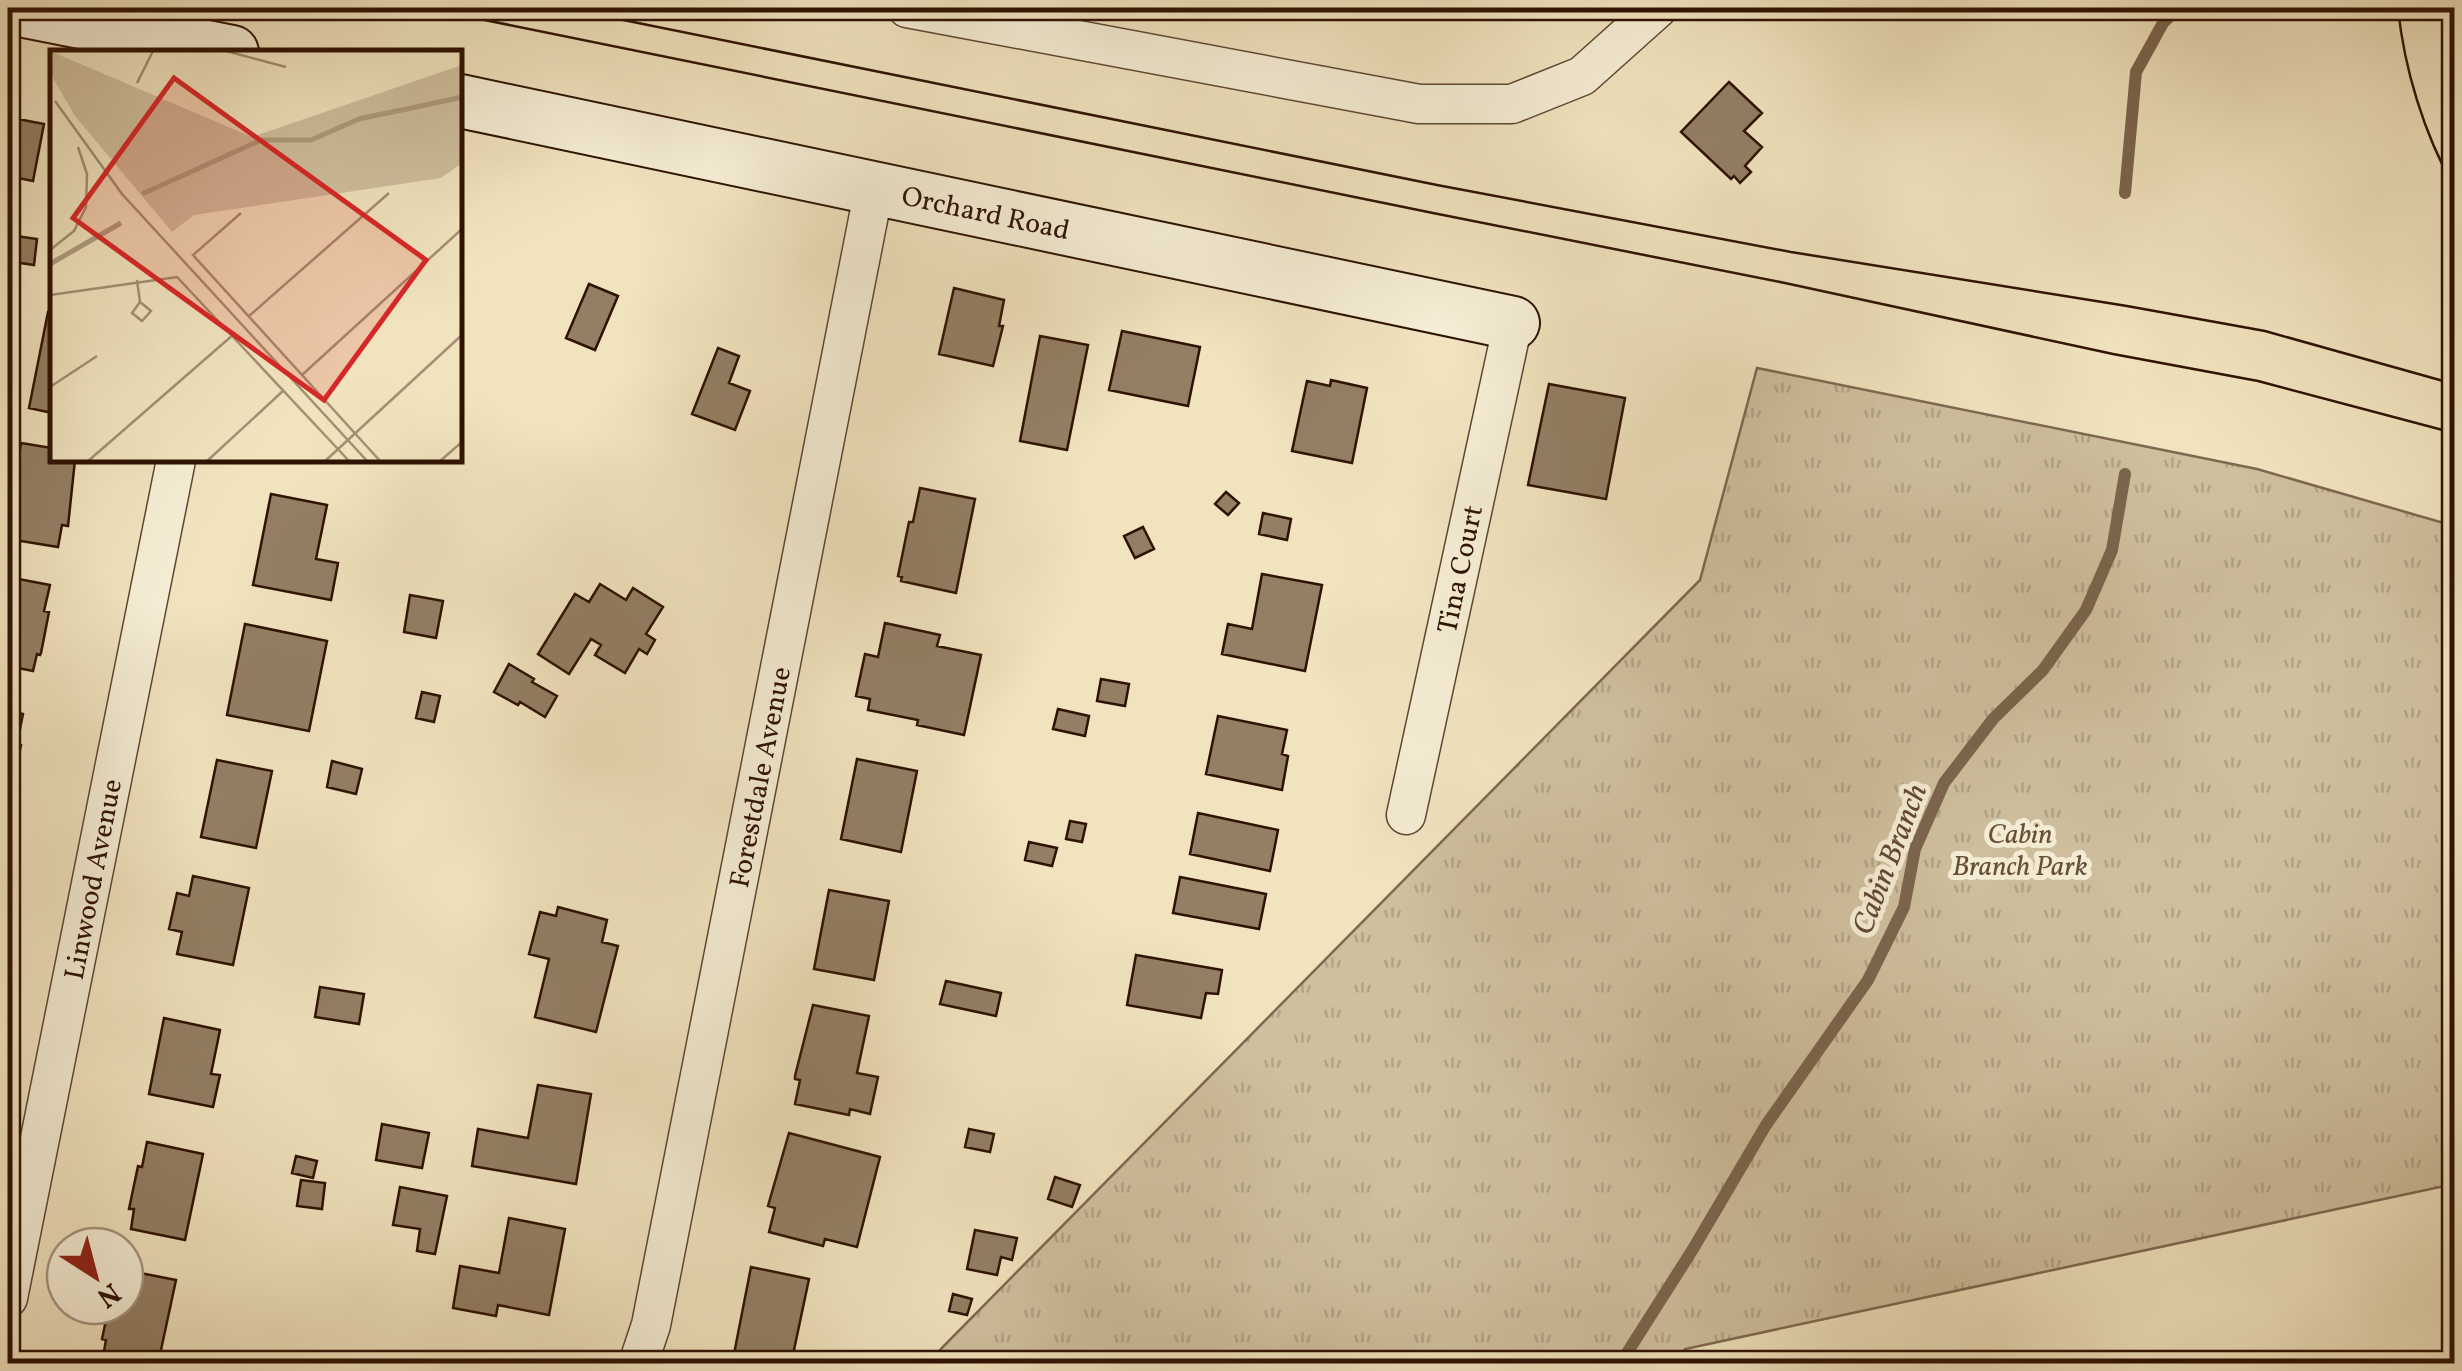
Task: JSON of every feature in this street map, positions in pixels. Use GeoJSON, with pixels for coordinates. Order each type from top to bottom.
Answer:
{"type":"FeatureCollection","features":[{"type":"Feature","properties":{"kind":"street"},"geometry":{"type":"LineString","coordinates":[[10,8],[222,50]]}},
{"type":"Feature","properties":{"kind":"street"},"geometry":{"type":"LineString","coordinates":[[907,8],[1419,104],[1512,104],[1582,76],[1658,8]]}},
{"type":"Feature","properties":{"kind":"street","name":"Orchard Road"},"geometry":{"type":"LineString","coordinates":[[462,101],[1513,323]]}},
{"type":"Feature","properties":{"kind":"street","name":"Forestdale Avenue"},"geometry":{"type":"LineString","coordinates":[[638,1364],[651,1325],[874,189]]}},
{"type":"Feature","properties":{"kind":"street","name":"Tina Court"},"geometry":{"type":"LineString","coordinates":[[1406,815],[1513,323]]}},
{"type":"Feature","properties":{"kind":"street","name":"Linwood Avenue"},"geometry":{"type":"LineString","coordinates":[[8,1298],[176,462]]}},
{"type":"Feature","properties":{"kind":"green space","name":"Cabin Branch Park"},"geometry":{"type":"Polygon","coordinates":[[[1757,368],[2257,469],[2454,526],[2454,1184],[1685,1349],[1675,1363],[927,1363],[1700,580],[1757,368]]]}},
{"type":"Feature","properties":{"kind":"building"},"geometry":{"type":"Polygon","coordinates":[[[1729,82],[1762,113],[1744,131],[1762,147],[1745,166],[1751,172],[1740,183],[1681,132],[1729,82]]]}},
{"type":"Feature","properties":{"kind":"building"},"geometry":{"type":"Polygon","coordinates":[[[8,114],[44,124],[33,181],[8,176],[8,114]]]}},
{"type":"Feature","properties":{"kind":"building"},"geometry":{"type":"Polygon","coordinates":[[[16,236],[37,239],[34,265],[13,262],[16,236]]]}},
{"type":"Feature","properties":{"kind":"building"},"geometry":{"type":"Polygon","coordinates":[[[589,284],[618,296],[595,350],[566,338],[589,284]]]}},
{"type":"Feature","properties":{"kind":"building"},"geometry":{"type":"Polygon","coordinates":[[[954,288],[1004,300],[999,326],[1003,326],[993,366],[939,354],[954,288]]]}},
{"type":"Feature","properties":{"kind":"building"},"geometry":{"type":"Polygon","coordinates":[[[48,312],[50,413],[29,408],[48,312]]]}},
{"type":"Feature","properties":{"kind":"building"},"geometry":{"type":"Polygon","coordinates":[[[1122,331],[1200,347],[1188,406],[1109,390],[1122,331]]]}},
{"type":"Feature","properties":{"kind":"building"},"geometry":{"type":"Polygon","coordinates":[[[1040,336],[1088,345],[1067,450],[1020,441],[1040,336]]]}},
{"type":"Feature","properties":{"kind":"building"},"geometry":{"type":"Polygon","coordinates":[[[718,348],[739,356],[729,383],[750,391],[735,430],[692,414],[718,348]]]}},
{"type":"Feature","properties":{"kind":"building"},"geometry":{"type":"Polygon","coordinates":[[[1331,380],[1367,388],[1352,463],[1292,451],[1307,381],[1330,386],[1331,380]]]}},
{"type":"Feature","properties":{"kind":"building"},"geometry":{"type":"Polygon","coordinates":[[[1549,384],[1625,398],[1606,499],[1528,485],[1549,384]]]}},
{"type":"Feature","properties":{"kind":"building"},"geometry":{"type":"Polygon","coordinates":[[[21,443],[50,448],[50,462],[75,462],[68,526],[62,525],[58,547],[8,539],[8,498],[12,499],[21,443]]]}},
{"type":"Feature","properties":{"kind":"building"},"geometry":{"type":"Polygon","coordinates":[[[920,488],[975,499],[956,593],[901,581],[898,576],[920,488]]]}},
{"type":"Feature","properties":{"kind":"building"},"geometry":{"type":"Polygon","coordinates":[[[1226,492],[1239,503],[1228,515],[1215,504],[1226,492]]]}},
{"type":"Feature","properties":{"kind":"building"},"geometry":{"type":"Polygon","coordinates":[[[271,494],[327,505],[316,559],[338,563],[331,600],[253,585],[271,494]]]}},
{"type":"Feature","properties":{"kind":"building"},"geometry":{"type":"Polygon","coordinates":[[[1263,513],[1291,519],[1287,540],[1259,534],[1263,513]]]}},
{"type":"Feature","properties":{"kind":"building"},"geometry":{"type":"Polygon","coordinates":[[[1143,527],[1154,549],[1135,558],[1124,536],[1143,527]]]}},
{"type":"Feature","properties":{"kind":"building"},"geometry":{"type":"Polygon","coordinates":[[[1262,574],[1322,585],[1305,671],[1222,654],[1228,624],[1252,629],[1262,574]]]}},
{"type":"Feature","properties":{"kind":"building"},"geometry":{"type":"Polygon","coordinates":[[[8,577],[50,585],[41,653],[37,654],[33,671],[8,666],[8,577]]]}},
{"type":"Feature","properties":{"kind":"building"},"geometry":{"type":"Polygon","coordinates":[[[600,584],[626,600],[633,588],[663,607],[646,634],[655,640],[647,654],[639,649],[625,673],[595,655],[601,645],[591,639],[569,674],[538,654],[575,594],[589,602],[600,584]]]}},
{"type":"Feature","properties":{"kind":"building"},"geometry":{"type":"Polygon","coordinates":[[[410,595],[443,601],[436,638],[404,632],[410,595]]]}},
{"type":"Feature","properties":{"kind":"building"},"geometry":{"type":"Polygon","coordinates":[[[885,623],[940,635],[937,646],[981,655],[964,735],[868,710],[870,699],[856,696],[865,654],[878,657],[885,623]]]}},
{"type":"Feature","properties":{"kind":"building"},"geometry":{"type":"Polygon","coordinates":[[[245,624],[327,641],[309,731],[227,715],[245,624]]]}},
{"type":"Feature","properties":{"kind":"building"},"geometry":{"type":"Polygon","coordinates":[[[509,664],[557,696],[545,717],[494,692],[509,664]]]}},
{"type":"Feature","properties":{"kind":"building"},"geometry":{"type":"Polygon","coordinates":[[[1101,679],[1129,684],[1125,706],[1097,701],[1101,679]]]}},
{"type":"Feature","properties":{"kind":"building"},"geometry":{"type":"Polygon","coordinates":[[[422,692],[440,696],[434,722],[416,718],[422,692]]]}},
{"type":"Feature","properties":{"kind":"building"},"geometry":{"type":"Polygon","coordinates":[[[1058,709],[1089,716],[1085,736],[1053,729],[1058,709]]]}},
{"type":"Feature","properties":{"kind":"building"},"geometry":{"type":"Polygon","coordinates":[[[8,711],[23,714],[17,744],[21,745],[8,794],[8,711]]]}},
{"type":"Feature","properties":{"kind":"building"},"geometry":{"type":"Polygon","coordinates":[[[1218,716],[1287,730],[1282,754],[1288,756],[1282,790],[1206,774],[1218,716]]]}},
{"type":"Feature","properties":{"kind":"building"},"geometry":{"type":"Polygon","coordinates":[[[857,759],[917,771],[901,852],[841,839],[857,759]]]}},
{"type":"Feature","properties":{"kind":"building"},"geometry":{"type":"Polygon","coordinates":[[[217,760],[272,771],[256,848],[201,837],[217,760]]]}},
{"type":"Feature","properties":{"kind":"building"},"geometry":{"type":"Polygon","coordinates":[[[332,761],[362,769],[356,794],[327,787],[332,761]]]}},
{"type":"Feature","properties":{"kind":"building"},"geometry":{"type":"Polygon","coordinates":[[[1198,813],[1278,830],[1270,871],[1190,854],[1198,813]]]}},
{"type":"Feature","properties":{"kind":"building"},"geometry":{"type":"Polygon","coordinates":[[[1070,821],[1086,824],[1082,842],[1066,839],[1070,821]]]}},
{"type":"Feature","properties":{"kind":"building"},"geometry":{"type":"Polygon","coordinates":[[[1029,842],[1057,848],[1052,866],[1025,860],[1029,842]]]}},
{"type":"Feature","properties":{"kind":"building"},"geometry":{"type":"Polygon","coordinates":[[[193,876],[249,888],[233,965],[177,954],[182,932],[169,929],[177,893],[189,896],[193,876]]]}},
{"type":"Feature","properties":{"kind":"building"},"geometry":{"type":"Polygon","coordinates":[[[1180,877],[1266,894],[1259,929],[1173,913],[1180,877]]]}},
{"type":"Feature","properties":{"kind":"building"},"geometry":{"type":"Polygon","coordinates":[[[829,890],[889,901],[874,980],[814,969],[829,890]]]}},
{"type":"Feature","properties":{"kind":"building"},"geometry":{"type":"Polygon","coordinates":[[[558,907],[607,920],[602,942],[618,946],[596,1032],[535,1017],[549,959],[529,954],[540,912],[556,916],[558,907]]]}},
{"type":"Feature","properties":{"kind":"building"},"geometry":{"type":"Polygon","coordinates":[[[1136,955],[1222,970],[1218,994],[1206,993],[1201,1018],[1127,1005],[1136,955]]]}},
{"type":"Feature","properties":{"kind":"building"},"geometry":{"type":"Polygon","coordinates":[[[946,981],[1001,993],[996,1016],[940,1004],[946,981]]]}},
{"type":"Feature","properties":{"kind":"building"},"geometry":{"type":"Polygon","coordinates":[[[320,987],[364,994],[359,1024],[315,1017],[320,987]]]}},
{"type":"Feature","properties":{"kind":"building"},"geometry":{"type":"Polygon","coordinates":[[[813,1005],[869,1016],[857,1073],[878,1077],[870,1114],[850,1109],[849,1115],[795,1104],[800,1080],[795,1076],[813,1005]]]}},
{"type":"Feature","properties":{"kind":"building"},"geometry":{"type":"Polygon","coordinates":[[[164,1018],[220,1030],[211,1074],[220,1075],[213,1107],[149,1094],[164,1018]]]}},
{"type":"Feature","properties":{"kind":"building"},"geometry":{"type":"Polygon","coordinates":[[[538,1085],[591,1094],[576,1184],[472,1166],[478,1129],[528,1138],[538,1085]]]}},
{"type":"Feature","properties":{"kind":"building"},"geometry":{"type":"Polygon","coordinates":[[[382,1124],[429,1133],[422,1168],[376,1160],[382,1124]]]}},
{"type":"Feature","properties":{"kind":"building"},"geometry":{"type":"Polygon","coordinates":[[[969,1129],[994,1134],[990,1152],[965,1147],[969,1129]]]}},
{"type":"Feature","properties":{"kind":"building"},"geometry":{"type":"Polygon","coordinates":[[[789,1133],[880,1157],[857,1247],[825,1239],[823,1246],[769,1232],[775,1208],[768,1206],[789,1133]]]}},
{"type":"Feature","properties":{"kind":"building"},"geometry":{"type":"Polygon","coordinates":[[[147,1142],[203,1154],[185,1240],[145,1232],[145,1226],[131,1226],[134,1209],[129,1209],[138,1166],[142,1167],[147,1142]]]}},
{"type":"Feature","properties":{"kind":"building"},"geometry":{"type":"Polygon","coordinates":[[[296,1156],[317,1161],[313,1178],[292,1173],[296,1156]]]}},
{"type":"Feature","properties":{"kind":"building"},"geometry":{"type":"Polygon","coordinates":[[[1055,1177],[1080,1185],[1072,1207],[1048,1199],[1055,1177]]]}},
{"type":"Feature","properties":{"kind":"building"},"geometry":{"type":"Polygon","coordinates":[[[301,1180],[325,1183],[322,1209],[297,1206],[301,1180]]]}},
{"type":"Feature","properties":{"kind":"building"},"geometry":{"type":"Polygon","coordinates":[[[400,1187],[447,1196],[435,1254],[417,1251],[420,1229],[393,1225],[400,1187]]]}},
{"type":"Feature","properties":{"kind":"building"},"geometry":{"type":"Polygon","coordinates":[[[509,1218],[565,1229],[549,1315],[498,1305],[496,1316],[453,1308],[460,1266],[499,1273],[509,1218]]]}},
{"type":"Feature","properties":{"kind":"building"},"geometry":{"type":"Polygon","coordinates":[[[975,1230],[1017,1238],[1012,1260],[1001,1257],[997,1275],[967,1269],[975,1230]]]}},
{"type":"Feature","properties":{"kind":"building"},"geometry":{"type":"Polygon","coordinates":[[[751,1267],[809,1279],[791,1364],[734,1354],[751,1267]]]}},
{"type":"Feature","properties":{"kind":"building"},"geometry":{"type":"Polygon","coordinates":[[[145,1274],[176,1280],[158,1364],[102,1362],[106,1340],[102,1339],[105,1326],[145,1326],[145,1274]]]}},
{"type":"Feature","properties":{"kind":"building"},"geometry":{"type":"Polygon","coordinates":[[[953,1294],[972,1299],[967,1315],[949,1311],[953,1294]]]}},
{"type":"Feature","properties":{"kind":"waterway","name":"Cabin Branch"},"geometry":{"type":"LineString","coordinates":[[2125,193],[2136,72],[2163,23],[2178,8]]}},
{"type":"Feature","properties":{"kind":"waterway","name":"Cabin Branch"},"geometry":{"type":"LineString","coordinates":[[1620,1364],[1766,1125],[1868,980],[1904,907],[1915,849],[1944,783],[1993,719],[2043,670],[2086,610],[2112,550],[2125,474]]}},
{"type":"Feature","properties":{"kind":"tram line"},"geometry":{"type":"LineString","coordinates":[[426,8],[2258,381],[2454,433]]}},
{"type":"Feature","properties":{"kind":"tram line"},"geometry":{"type":"LineString","coordinates":[[564,8],[1437,185],[1791,252],[2265,331],[2454,384]]}},
{"type":"Feature","properties":{"kind":"tram line"},"geometry":{"type":"LineString","coordinates":[[2398,8],[2417,100],[2454,187]]}},
{"type":"Feature","properties":{"kind":"tram line"},"geometry":{"type":"LineString","coordinates":[[2440,8],[2454,70]]}}]}
